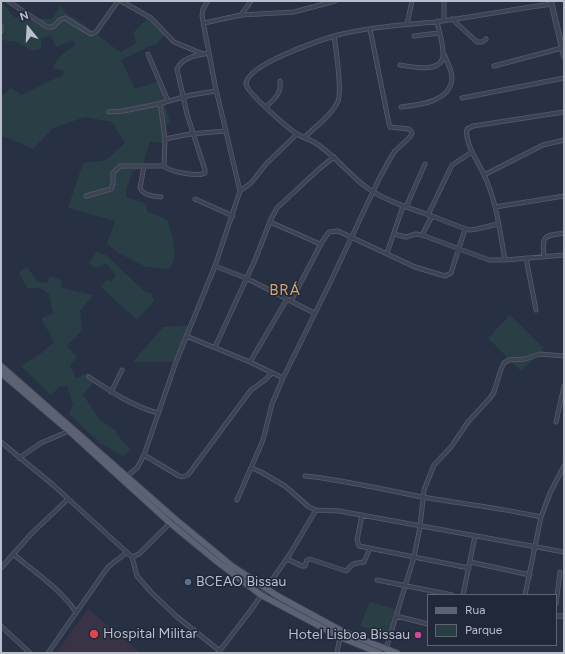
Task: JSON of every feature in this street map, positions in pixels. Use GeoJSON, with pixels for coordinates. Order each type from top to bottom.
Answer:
{"type":"FeatureCollection","features":[{"type":"Feature","properties":{"kind":"main road"},"geometry":{"type":"LineString","coordinates":[[1,366],[219,556],[266,589],[342,631],[397,653]]}},
{"type":"Feature","properties":{"kind":"main road"},"geometry":{"type":"LineString","coordinates":[[1,373],[170,523],[261,595],[340,637],[379,653]]}},
{"type":"Feature","properties":{"kind":"street"},"geometry":{"type":"LineString","coordinates":[[8,1],[47,28],[53,27],[60,20],[65,18],[90,34],[96,32],[118,1]]}},
{"type":"Feature","properties":{"kind":"street"},"geometry":{"type":"LineString","coordinates":[[121,1],[150,18],[174,42],[203,54]]}},
{"type":"Feature","properties":{"kind":"street"},"geometry":{"type":"LineString","coordinates":[[127,476],[137,468],[144,455],[186,336],[215,266],[233,216],[240,191],[216,91],[202,12],[208,1]]}},
{"type":"Feature","properties":{"kind":"street"},"geometry":{"type":"LineString","coordinates":[[241,15],[251,1]]}},
{"type":"Feature","properties":{"kind":"street"},"geometry":{"type":"LineString","coordinates":[[204,23],[241,15],[294,12],[335,1]]}},
{"type":"Feature","properties":{"kind":"street"},"geometry":{"type":"LineString","coordinates":[[407,24],[412,1]]}},
{"type":"Feature","properties":{"kind":"street"},"geometry":{"type":"LineString","coordinates":[[444,1],[444,20]]}},
{"type":"Feature","properties":{"kind":"street"},"geometry":{"type":"LineString","coordinates":[[498,224],[473,230],[465,229],[372,192],[358,181],[334,157],[305,137],[297,134],[266,108],[248,90],[246,85],[249,77],[259,68],[278,57],[334,36],[370,29],[452,19],[551,3],[564,56]]}},
{"type":"Feature","properties":{"kind":"street"},"geometry":{"type":"LineString","coordinates":[[452,19],[477,42],[486,40]]}},
{"type":"Feature","properties":{"kind":"street"},"geometry":{"type":"LineString","coordinates":[[401,108],[434,100],[449,89],[452,78],[450,68],[444,54],[437,21]]}},
{"type":"Feature","properties":{"kind":"street"},"geometry":{"type":"LineString","coordinates":[[1,26],[1,31]]}},
{"type":"Feature","properties":{"kind":"street"},"geometry":{"type":"LineString","coordinates":[[237,500],[252,468],[266,432],[272,404],[314,313],[372,192],[391,157],[412,134],[409,129],[393,128],[388,124],[370,29]]}},
{"type":"Feature","properties":{"kind":"street"},"geometry":{"type":"LineString","coordinates":[[414,36],[439,33]]}},
{"type":"Feature","properties":{"kind":"street"},"geometry":{"type":"LineString","coordinates":[[305,137],[331,112],[339,97],[337,53],[334,36]]}},
{"type":"Feature","properties":{"kind":"street"},"geometry":{"type":"LineString","coordinates":[[494,66],[562,48]]}},
{"type":"Feature","properties":{"kind":"street"},"geometry":{"type":"LineString","coordinates":[[86,196],[111,189],[113,184],[113,173],[120,166],[164,166],[169,170],[197,175],[205,172],[182,97],[178,73],[179,65],[186,59],[209,52]]}},
{"type":"Feature","properties":{"kind":"street"},"geometry":{"type":"LineString","coordinates":[[148,54],[168,101]]}},
{"type":"Feature","properties":{"kind":"street"},"geometry":{"type":"LineString","coordinates":[[400,65],[429,68],[438,64],[444,54]]}},
{"type":"Feature","properties":{"kind":"street"},"geometry":{"type":"LineString","coordinates":[[462,98],[564,78]]}},
{"type":"Feature","properties":{"kind":"street"},"geometry":{"type":"LineString","coordinates":[[266,108],[279,94],[281,87],[280,81]]}},
{"type":"Feature","properties":{"kind":"street"},"geometry":{"type":"LineString","coordinates":[[109,112],[123,111],[182,97],[216,91]]}},
{"type":"Feature","properties":{"kind":"street"},"geometry":{"type":"LineString","coordinates":[[160,103],[165,139],[164,166]]}},
{"type":"Feature","properties":{"kind":"street"},"geometry":{"type":"LineString","coordinates":[[505,260],[495,207],[484,175],[472,152],[467,129],[470,127],[564,112]]}},
{"type":"Feature","properties":{"kind":"street"},"geometry":{"type":"LineString","coordinates":[[165,139],[193,134],[226,131]]}},
{"type":"Feature","properties":{"kind":"street"},"geometry":{"type":"LineString","coordinates":[[240,191],[251,183],[267,163],[297,134]]}},
{"type":"Feature","properties":{"kind":"street"},"geometry":{"type":"LineString","coordinates":[[484,175],[543,145],[564,140]]}},
{"type":"Feature","properties":{"kind":"street"},"geometry":{"type":"LineString","coordinates":[[422,235],[452,165],[472,152]]}},
{"type":"Feature","properties":{"kind":"street"},"geometry":{"type":"LineString","coordinates":[[214,347],[270,222],[278,208],[319,169],[334,157]]}},
{"type":"Feature","properties":{"kind":"street"},"geometry":{"type":"LineString","coordinates":[[387,253],[405,206],[425,164]]}},
{"type":"Feature","properties":{"kind":"street"},"geometry":{"type":"LineString","coordinates":[[144,166],[140,188],[141,191],[144,194],[161,197]]}},
{"type":"Feature","properties":{"kind":"street"},"geometry":{"type":"LineString","coordinates":[[495,207],[564,196]]}},
{"type":"Feature","properties":{"kind":"street"},"geometry":{"type":"LineString","coordinates":[[195,199],[233,216]]}},
{"type":"Feature","properties":{"kind":"street"},"geometry":{"type":"LineString","coordinates":[[270,222],[320,244]]}},
{"type":"Feature","properties":{"kind":"street"},"geometry":{"type":"LineString","coordinates":[[250,362],[289,300],[327,234],[332,231],[338,231],[416,267],[445,276],[451,273],[465,229]]}},
{"type":"Feature","properties":{"kind":"street"},"geometry":{"type":"LineString","coordinates":[[544,257],[544,238],[548,235],[564,233]]}},
{"type":"Feature","properties":{"kind":"street"},"geometry":{"type":"LineString","coordinates":[[394,234],[406,237],[416,234],[422,235],[489,260],[564,255]]}},
{"type":"Feature","properties":{"kind":"street"},"geometry":{"type":"LineString","coordinates":[[526,258],[536,310]]}},
{"type":"Feature","properties":{"kind":"street"},"geometry":{"type":"LineString","coordinates":[[215,266],[246,278],[314,313]]}},
{"type":"Feature","properties":{"kind":"street"},"geometry":{"type":"LineString","coordinates":[[186,336],[250,362],[283,378]]}},
{"type":"Feature","properties":{"kind":"street"},"geometry":{"type":"LineString","coordinates":[[386,649],[414,557],[425,486],[434,465],[451,447],[468,422],[490,398],[494,392],[504,363],[509,360],[525,359],[540,354],[564,356]]}},
{"type":"Feature","properties":{"kind":"street"},"geometry":{"type":"LineString","coordinates":[[111,392],[122,370]]}},
{"type":"Feature","properties":{"kind":"street"},"geometry":{"type":"LineString","coordinates":[[144,455],[179,476],[182,477],[188,475],[251,390],[272,373]]}},
{"type":"Feature","properties":{"kind":"street"},"geometry":{"type":"LineString","coordinates":[[89,377],[111,392],[137,406],[158,413]]}},
{"type":"Feature","properties":{"kind":"street"},"geometry":{"type":"LineString","coordinates":[[556,422],[564,386]]}},
{"type":"Feature","properties":{"kind":"street"},"geometry":{"type":"LineString","coordinates":[[19,458],[41,443],[68,431]]}},
{"type":"Feature","properties":{"kind":"street"},"geometry":{"type":"LineString","coordinates":[[1,442],[52,484],[132,557],[137,576],[151,592],[176,616],[219,652],[287,559],[316,510]]}},
{"type":"Feature","properties":{"kind":"street"},"geometry":{"type":"LineString","coordinates":[[525,594],[541,517],[550,493],[564,466]]}},
{"type":"Feature","properties":{"kind":"street"},"geometry":{"type":"LineString","coordinates":[[252,468],[278,481],[305,504],[316,510],[339,511],[564,552]]}},
{"type":"Feature","properties":{"kind":"street"},"geometry":{"type":"LineString","coordinates":[[305,476],[424,497],[462,502],[541,517]]}},
{"type":"Feature","properties":{"kind":"street"},"geometry":{"type":"LineString","coordinates":[[1,568],[32,533],[68,499]]}},
{"type":"Feature","properties":{"kind":"street"},"geometry":{"type":"LineString","coordinates":[[362,515],[359,546],[469,568]]}},
{"type":"Feature","properties":{"kind":"street"},"geometry":{"type":"LineString","coordinates":[[132,557],[140,554],[170,523]]}},
{"type":"Feature","properties":{"kind":"street"},"geometry":{"type":"LineString","coordinates":[[463,594],[475,536]]}},
{"type":"Feature","properties":{"kind":"street"},"geometry":{"type":"LineString","coordinates":[[287,559],[302,566],[305,566],[307,560],[310,560],[346,571],[349,570],[350,565],[364,562],[370,548]]}},
{"type":"Feature","properties":{"kind":"street"},"geometry":{"type":"LineString","coordinates":[[48,653],[108,567],[126,553]]}},
{"type":"Feature","properties":{"kind":"street"},"geometry":{"type":"LineString","coordinates":[[13,554],[47,582],[70,604],[76,612]]}},
{"type":"Feature","properties":{"kind":"street"},"geometry":{"type":"LineString","coordinates":[[470,562],[530,575]]}},
{"type":"Feature","properties":{"kind":"street"},"geometry":{"type":"LineString","coordinates":[[557,596],[560,572]]}},
{"type":"Feature","properties":{"kind":"street"},"geometry":{"type":"LineString","coordinates":[[377,580],[405,584],[448,594]]}},
{"type":"Feature","properties":{"kind":"street"},"geometry":{"type":"LineString","coordinates":[[396,616],[427,624]]}},
{"type":"Feature","properties":{"kind":"street"},"geometry":{"type":"LineString","coordinates":[[1,626],[30,653]]}},
{"type":"Feature","properties":{"kind":"street"},"geometry":{"type":"LineString","coordinates":[[337,653],[340,637]]}},
{"type":"Feature","properties":{"kind":"shaded area","name":"Hospital Militar"},"geometry":{"type":"Polygon","coordinates":[[[88,609],[141,653],[56,653],[88,609]]]}},
{"type":"Feature","properties":{"kind":"green space"},"geometry":{"type":"Polygon","coordinates":[[[2,2],[14,17],[26,19],[52,19],[60,6],[68,15],[76,19],[120,52],[137,43],[133,33],[148,18],[166,33],[157,43],[121,60],[135,89],[159,81],[170,123],[162,126],[164,143],[150,141],[142,168],[133,171],[127,187],[126,197],[146,204],[147,211],[167,220],[173,238],[175,251],[172,264],[169,269],[146,267],[117,252],[107,244],[115,221],[68,208],[83,163],[106,160],[125,143],[112,122],[85,117],[53,128],[33,149],[6,137],[1,138],[1,95],[11,88],[22,95],[62,76],[65,71],[53,68],[59,57],[75,45],[73,40],[56,47],[51,36],[41,38],[41,49],[32,51],[17,42],[1,40],[2,2]]]}},
{"type":"Feature","properties":{"kind":"green space"},"geometry":{"type":"Polygon","coordinates":[[[96,252],[106,255],[145,292],[151,293],[154,301],[137,320],[101,287],[106,280],[112,281],[116,275],[106,263],[96,268],[89,264],[96,252]]]}},
{"type":"Feature","properties":{"kind":"green space"},"geometry":{"type":"Polygon","coordinates":[[[27,267],[37,281],[47,283],[50,276],[61,280],[62,288],[93,295],[80,311],[82,330],[67,346],[77,357],[70,365],[76,378],[87,373],[96,380],[83,395],[100,420],[115,430],[122,441],[131,449],[124,457],[100,443],[69,414],[73,404],[67,386],[60,386],[51,395],[21,366],[40,354],[54,342],[41,318],[53,314],[49,294],[40,288],[27,288],[19,272],[27,267]]]}},
{"type":"Feature","properties":{"kind":"green space"},"geometry":{"type":"Polygon","coordinates":[[[510,315],[544,348],[521,371],[488,338],[510,315]]]}},
{"type":"Feature","properties":{"kind":"green space"},"geometry":{"type":"Polygon","coordinates":[[[190,325],[176,362],[133,362],[163,327],[190,325]]]}},
{"type":"Feature","properties":{"kind":"green space"},"geometry":{"type":"Polygon","coordinates":[[[370,602],[395,609],[388,636],[360,626],[370,602]]]}},
{"type":"Feature","properties":{"kind":"place","name":"BCEAO Bissau"},"geometry":{"type":"Point","coordinates":[188,582]}},
{"type":"Feature","properties":{"kind":"place","name":"Hospital Militar"},"geometry":{"type":"Point","coordinates":[94,634]}},
{"type":"Feature","properties":{"kind":"place","name":"Hotel Lisboa Bissau"},"geometry":{"type":"Point","coordinates":[418,635]}},
{"type":"Feature","properties":{"kind":"district","name":"BRÁ"},"geometry":{"type":"Point","coordinates":[285,291]}}]}
